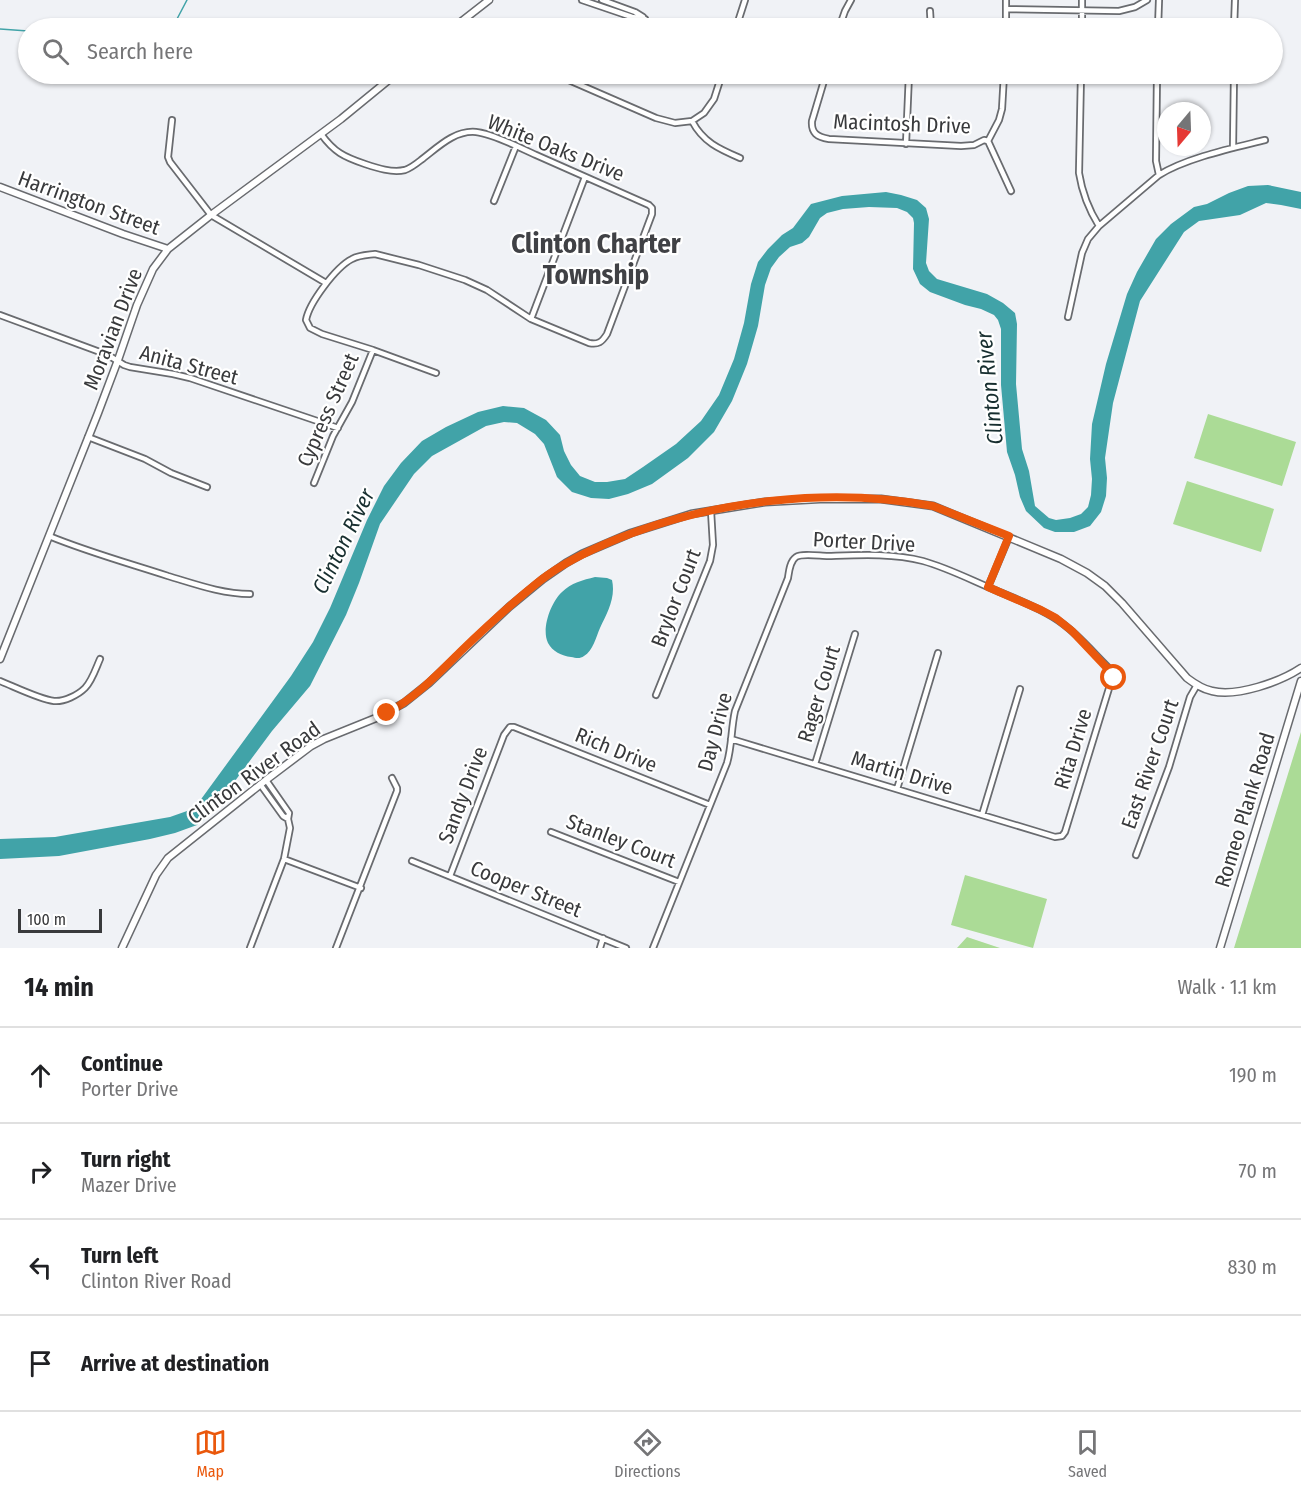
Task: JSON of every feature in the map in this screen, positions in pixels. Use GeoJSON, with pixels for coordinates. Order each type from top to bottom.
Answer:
{"type":"FeatureCollection","features":[{"type":"Feature","properties":{"kind":"street"},"geometry":{"type":"LineString","coordinates":[[466,18],[489,0]]}},
{"type":"Feature","properties":{"kind":"street"},"geometry":{"type":"LineString","coordinates":[[582,0],[635,12],[644,18]]}},
{"type":"Feature","properties":{"kind":"street"},"geometry":{"type":"LineString","coordinates":[[602,0],[632,17],[638,18]]}},
{"type":"Feature","properties":{"kind":"street"},"geometry":{"type":"LineString","coordinates":[[739,18],[745,0]]}},
{"type":"Feature","properties":{"kind":"street"},"geometry":{"type":"LineString","coordinates":[[842,18],[851,0]]}},
{"type":"Feature","properties":{"kind":"street"},"geometry":{"type":"LineString","coordinates":[[1006,0],[1006,18]]}},
{"type":"Feature","properties":{"kind":"street"},"geometry":{"type":"LineString","coordinates":[[1082,0],[1082,18]]}},
{"type":"Feature","properties":{"kind":"street"},"geometry":{"type":"LineString","coordinates":[[1006,9],[1126,10],[1147,0]]}},
{"type":"Feature","properties":{"kind":"street"},"geometry":{"type":"LineString","coordinates":[[1158,18],[1159,0]]}},
{"type":"Feature","properties":{"kind":"street"},"geometry":{"type":"LineString","coordinates":[[1234,0],[1234,18]]}},
{"type":"Feature","properties":{"kind":"street"},"geometry":{"type":"LineString","coordinates":[[930,11],[930,18]]}},
{"type":"Feature","properties":{"kind":"street","name":"Moravian Drive"},"geometry":{"type":"LineString","coordinates":[[0,659],[153,268],[168,249],[341,119],[384,84]]}},
{"type":"Feature","properties":{"kind":"street"},"geometry":{"type":"LineString","coordinates":[[578,84],[666,122],[683,123],[692,121],[705,113],[718,84]]}},
{"type":"Feature","properties":{"kind":"street","name":"Macintosh Drive"},"geometry":{"type":"LineString","coordinates":[[823,84],[812,121],[815,135],[822,138],[961,146],[988,141]]}},
{"type":"Feature","properties":{"kind":"street"},"geometry":{"type":"LineString","coordinates":[[906,144],[909,84]]}},
{"type":"Feature","properties":{"kind":"street"},"geometry":{"type":"LineString","coordinates":[[1003,84],[1002,109],[988,141],[1011,191]]}},
{"type":"Feature","properties":{"kind":"street"},"geometry":{"type":"LineString","coordinates":[[1081,84],[1079,173],[1087,204],[1099,226]]}},
{"type":"Feature","properties":{"kind":"street"},"geometry":{"type":"LineString","coordinates":[[1157,84],[1156,161],[1159,175]]}},
{"type":"Feature","properties":{"kind":"street"},"geometry":{"type":"LineString","coordinates":[[1233,148],[1234,84]]}},
{"type":"Feature","properties":{"kind":"street"},"geometry":{"type":"LineString","coordinates":[[172,120],[168,157],[170,162],[211,215],[327,283]]}},
{"type":"Feature","properties":{"kind":"street"},"geometry":{"type":"LineString","coordinates":[[692,121],[703,138],[740,158]]}},
{"type":"Feature","properties":{"kind":"street","name":"White Oaks Drive"},"geometry":{"type":"LineString","coordinates":[[321,134],[332,147],[345,156],[394,171],[406,170],[450,139],[466,133],[482,134],[516,146],[649,205],[652,210],[607,334],[600,343],[589,343],[531,319]]}},
{"type":"Feature","properties":{"kind":"street"},"geometry":{"type":"LineString","coordinates":[[1068,317],[1084,248],[1090,236],[1099,226],[1159,175],[1172,168],[1265,140]]}},
{"type":"Feature","properties":{"kind":"street"},"geometry":{"type":"LineString","coordinates":[[494,201],[516,146]]}},
{"type":"Feature","properties":{"kind":"street"},"geometry":{"type":"LineString","coordinates":[[436,373],[314,330],[308,325],[307,316],[327,283],[340,267],[350,260],[364,255],[383,255],[465,280],[487,290],[531,319],[585,177]]}},
{"type":"Feature","properties":{"kind":"street","name":"Harrington Street"},"geometry":{"type":"LineString","coordinates":[[0,187],[168,249]]}},
{"type":"Feature","properties":{"kind":"street","name":"Anita Street"},"geometry":{"type":"LineString","coordinates":[[0,315],[108,355],[124,365],[190,378],[338,428]]}},
{"type":"Feature","properties":{"kind":"street","name":"Cypress Street"},"geometry":{"type":"LineString","coordinates":[[314,483],[327,450],[352,402],[373,350]]}},
{"type":"Feature","properties":{"kind":"street"},"geometry":{"type":"LineString","coordinates":[[88,437],[207,487]]}},
{"type":"Feature","properties":{"kind":"street","name":"Clinton River Road"},"geometry":{"type":"LineString","coordinates":[[122,948],[156,875],[168,858],[263,782],[311,746],[376,718],[404,703],[429,683],[503,611],[566,563],[598,547],[674,519],[782,500],[856,498],[933,506],[1061,559],[1096,579],[1114,594],[1178,668],[1197,685],[1213,691],[1241,691],[1286,677],[1301,668]]}},
{"type":"Feature","properties":{"kind":"street","name":"Brylor Court"},"geometry":{"type":"LineString","coordinates":[[656,695],[710,561],[713,545],[711,511]]}},
{"type":"Feature","properties":{"kind":"street"},"geometry":{"type":"LineString","coordinates":[[49,536],[85,550],[204,586],[234,594],[250,594]]}},
{"type":"Feature","properties":{"kind":"street"},"geometry":{"type":"LineString","coordinates":[[988,587],[1009,536]]}},
{"type":"Feature","properties":{"kind":"street","name":"Porter Drive"},"geometry":{"type":"LineString","coordinates":[[796,557],[800,555],[902,557],[940,567],[1056,618],[1113,672]]}},
{"type":"Feature","properties":{"kind":"street","name":"Day Drive"},"geometry":{"type":"LineString","coordinates":[[653,948],[727,763],[735,711],[796,557]]}},
{"type":"Feature","properties":{"kind":"street","name":"Rager Court"},"geometry":{"type":"LineString","coordinates":[[815,764],[855,634]]}},
{"type":"Feature","properties":{"kind":"street"},"geometry":{"type":"LineString","coordinates":[[897,789],[938,653]]}},
{"type":"Feature","properties":{"kind":"street"},"geometry":{"type":"LineString","coordinates":[[0,681],[44,698],[60,701],[74,696],[85,688],[100,659]]}},
{"type":"Feature","properties":{"kind":"street","name":"Rita Drive"},"geometry":{"type":"LineString","coordinates":[[1062,836],[1114,678],[1113,672]]}},
{"type":"Feature","properties":{"kind":"street","name":"Romeo Plank Road"},"geometry":{"type":"LineString","coordinates":[[1220,948],[1301,681]]}},
{"type":"Feature","properties":{"kind":"street","name":"East River Court"},"geometry":{"type":"LineString","coordinates":[[1136,855],[1169,766],[1190,697],[1197,685]]}},
{"type":"Feature","properties":{"kind":"street"},"geometry":{"type":"LineString","coordinates":[[982,815],[1020,689]]}},
{"type":"Feature","properties":{"kind":"street","name":"Rich Drive"},"geometry":{"type":"LineString","coordinates":[[510,727],[514,726],[710,805]]}},
{"type":"Feature","properties":{"kind":"street","name":"Sandy Drive"},"geometry":{"type":"LineString","coordinates":[[450,876],[504,735],[510,727]]}},
{"type":"Feature","properties":{"kind":"street","name":"Martin Drive"},"geometry":{"type":"LineString","coordinates":[[731,739],[1055,837],[1062,836]]}},
{"type":"Feature","properties":{"kind":"street"},"geometry":{"type":"LineString","coordinates":[[336,948],[397,791],[392,778]]}},
{"type":"Feature","properties":{"kind":"street"},"geometry":{"type":"LineString","coordinates":[[250,948],[284,859],[290,828],[288,819],[283,816],[263,782]]}},
{"type":"Feature","properties":{"kind":"street","name":"Stanley Court"},"geometry":{"type":"LineString","coordinates":[[551,832],[679,882]]}},
{"type":"Feature","properties":{"kind":"street"},"geometry":{"type":"LineString","coordinates":[[284,859],[361,888]]}},
{"type":"Feature","properties":{"kind":"street","name":"Cooper Street"},"geometry":{"type":"LineString","coordinates":[[412,861],[626,948]]}},
{"type":"Feature","properties":{"kind":"street"},"geometry":{"type":"LineString","coordinates":[[600,948],[603,938]]}},
{"type":"Feature","properties":{"kind":"green space"},"geometry":{"type":"Polygon","coordinates":[[[1208,414],[1296,442],[1282,486],[1194,458],[1208,414]]]}},
{"type":"Feature","properties":{"kind":"green space"},"geometry":{"type":"Polygon","coordinates":[[[1187,481],[1274,509],[1261,552],[1173,524],[1187,481]]]}},
{"type":"Feature","properties":{"kind":"green space"},"geometry":{"type":"Polygon","coordinates":[[[1301,732],[1301,948],[1234,948],[1301,732]]]}},
{"type":"Feature","properties":{"kind":"green space"},"geometry":{"type":"Polygon","coordinates":[[[965,875],[1047,899],[1033,948],[951,925],[965,875]]]}},
{"type":"Feature","properties":{"kind":"green space"},"geometry":{"type":"Polygon","coordinates":[[[967,937],[1000,948],[957,948],[967,937]]]}},
{"type":"Feature","properties":{"kind":"water"},"geometry":{"type":"Polygon","coordinates":[[[1268,185],[1301,192],[1301,209],[1266,203],[1240,215],[1199,221],[1184,232],[1140,301],[1113,403],[1105,458],[1106,496],[1101,512],[1090,526],[1074,532],[1055,532],[1044,528],[1026,511],[1007,452],[1001,385],[1001,329],[998,320],[994,315],[981,309],[930,292],[920,284],[913,269],[913,218],[907,212],[897,208],[869,207],[827,213],[820,218],[809,237],[802,243],[790,247],[771,268],[747,364],[732,401],[714,432],[688,458],[652,484],[609,499],[591,498],[572,492],[557,477],[544,444],[535,434],[517,423],[504,422],[486,426],[432,456],[414,474],[380,524],[346,615],[310,686],[272,731],[209,816],[197,825],[150,839],[59,856],[0,859],[0,839],[55,837],[170,817],[187,811],[199,802],[291,676],[313,642],[384,486],[401,463],[422,441],[478,412],[503,406],[524,408],[546,420],[560,435],[571,465],[580,476],[595,482],[625,479],[676,444],[701,421],[719,395],[734,359],[758,262],[782,235],[793,228],[811,204],[842,196],[886,192],[917,200],[926,208],[929,219],[926,263],[929,271],[937,279],[987,294],[1015,313],[1017,324],[1016,384],[1022,449],[1029,471],[1035,506],[1049,518],[1056,520],[1081,514],[1088,507],[1091,495],[1092,424],[1106,364],[1127,294],[1137,272],[1156,239],[1171,224],[1194,207],[1207,204],[1248,186],[1268,185]]]}},
{"type":"Feature","properties":{"kind":"water"},"geometry":{"type":"Polygon","coordinates":[[[595,577],[612,580],[613,593],[594,644],[590,651],[581,658],[561,654],[550,646],[546,637],[546,623],[551,609],[558,596],[566,589],[577,582],[595,577]]]}},
{"type":"Feature","properties":{"kind":"waterway"},"geometry":{"type":"LineString","coordinates":[[178,18],[187,0]]}},
{"type":"Feature","properties":{"kind":"waterway"},"geometry":{"type":"LineString","coordinates":[[0,29],[18,30]]}},
{"type":"Feature","properties":{"kind":"district","name":"Clinton Charter Township"},"geometry":{"type":"Point","coordinates":[596,260]}},
{"type":"Feature","properties":{"kind":"route"},"geometry":{"type":"LineString","coordinates":[[387,713],[429,683],[498,616],[543,579],[582,554],[631,533],[691,514],[782,500],[856,498],[924,504],[1009,536],[988,587],[1056,618],[1113,672],[1114,678]]}},
{"type":"Feature","properties":{"kind":"water label","name":"Clinton River"},"geometry":{"type":"Point","coordinates":[989,388]}},
{"type":"Feature","properties":{"kind":"water label","name":"Clinton River"},"geometry":{"type":"Point","coordinates":[343,541]}}]}
